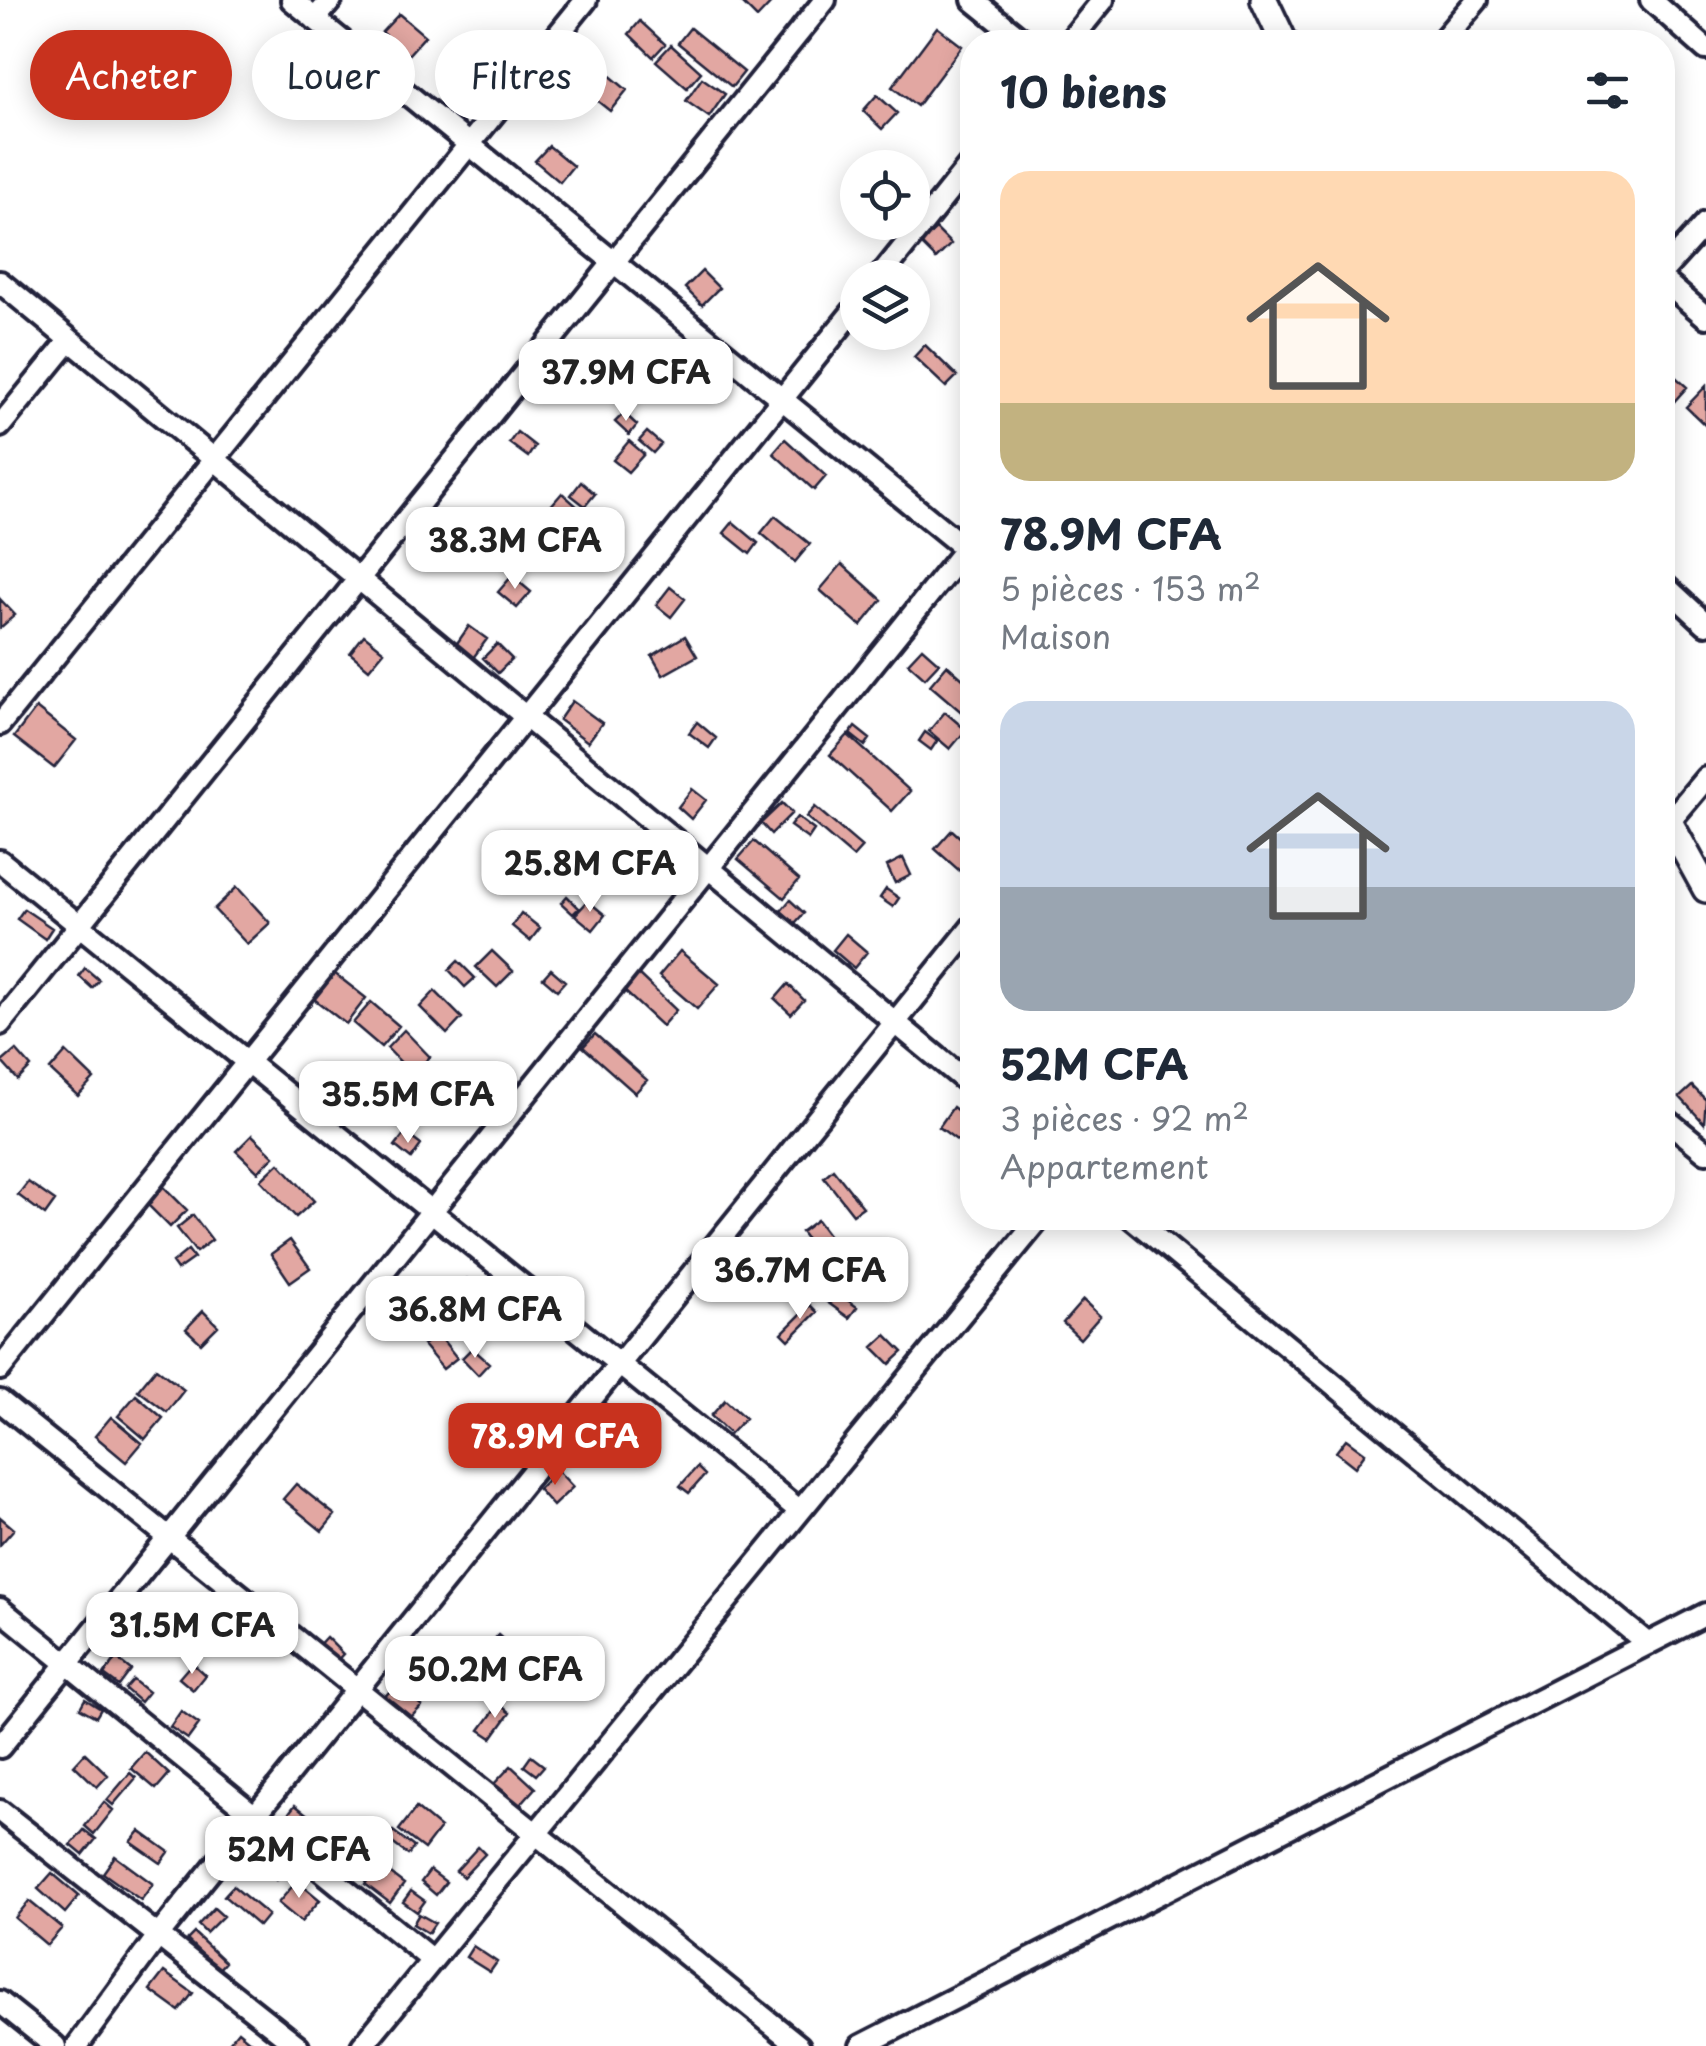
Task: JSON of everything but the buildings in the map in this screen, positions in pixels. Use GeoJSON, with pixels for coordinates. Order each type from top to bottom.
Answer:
{"type":"FeatureCollection","features":[{"type":"Feature","properties":{"kind":"street"},"geometry":{"type":"LineString","coordinates":[[292,0],[960,540]]}},
{"type":"Feature","properties":{"kind":"street"},"geometry":{"type":"LineString","coordinates":[[315,19],[330,0]]}},
{"type":"Feature","properties":{"kind":"street"},"geometry":{"type":"LineString","coordinates":[[0,724],[586,0]]}},
{"type":"Feature","properties":{"kind":"street"},"geometry":{"type":"LineString","coordinates":[[0,1024],[825,0]]}},
{"type":"Feature","properties":{"kind":"street"},"geometry":{"type":"LineString","coordinates":[[973,0],[1010,30]]}},
{"type":"Feature","properties":{"kind":"street"},"geometry":{"type":"LineString","coordinates":[[1079,30],[1103,0]]}},
{"type":"Feature","properties":{"kind":"street"},"geometry":{"type":"LineString","coordinates":[[1264,0],[1278,30]]}},
{"type":"Feature","properties":{"kind":"street"},"geometry":{"type":"LineString","coordinates":[[1451,30],[1477,0]]}},
{"type":"Feature","properties":{"kind":"street"},"geometry":{"type":"LineString","coordinates":[[1652,0],[1706,48]]}},
{"type":"Feature","properties":{"kind":"street"},"geometry":{"type":"LineString","coordinates":[[894,260],[960,177]]}},
{"type":"Feature","properties":{"kind":"street"},"geometry":{"type":"LineString","coordinates":[[1675,260],[1706,224]]}},
{"type":"Feature","properties":{"kind":"street"},"geometry":{"type":"LineString","coordinates":[[0,282],[960,1076]]}},
{"type":"Feature","properties":{"kind":"street"},"geometry":{"type":"LineString","coordinates":[[1675,287],[1706,317]]}},
{"type":"Feature","properties":{"kind":"street"},"geometry":{"type":"LineString","coordinates":[[0,1369],[840,327]]}},
{"type":"Feature","properties":{"kind":"street"},"geometry":{"type":"LineString","coordinates":[[0,426],[70,340]]}},
{"type":"Feature","properties":{"kind":"street"},"geometry":{"type":"LineString","coordinates":[[0,1746],[960,560]]}},
{"type":"Feature","properties":{"kind":"street"},"geometry":{"type":"LineString","coordinates":[[1675,595],[1706,624]]}},
{"type":"Feature","properties":{"kind":"street"},"geometry":{"type":"LineString","coordinates":[[1675,807],[1706,778]]}},
{"type":"Feature","properties":{"kind":"street"},"geometry":{"type":"LineString","coordinates":[[1675,832],[1706,889]]}},
{"type":"Feature","properties":{"kind":"street"},"geometry":{"type":"LineString","coordinates":[[0,861],[800,1511]]}},
{"type":"Feature","properties":{"kind":"street"},"geometry":{"type":"LineString","coordinates":[[76,2046],[158,1936],[960,943]]}},
{"type":"Feature","properties":{"kind":"street"},"geometry":{"type":"LineString","coordinates":[[1675,1127],[1706,1152]]}},
{"type":"Feature","properties":{"kind":"street"},"geometry":{"type":"LineString","coordinates":[[362,2046],[1030,1230]]}},
{"type":"Feature","properties":{"kind":"street"},"geometry":{"type":"LineString","coordinates":[[1147,1230],[1648,1644]]}},
{"type":"Feature","properties":{"kind":"street"},"geometry":{"type":"LineString","coordinates":[[0,1401],[799,2046]]}},
{"type":"Feature","properties":{"kind":"street"},"geometry":{"type":"LineString","coordinates":[[0,1608],[432,1960]]}},
{"type":"Feature","properties":{"kind":"street"},"geometry":{"type":"LineString","coordinates":[[862,2046],[1706,1614]]}},
{"type":"Feature","properties":{"kind":"street"},"geometry":{"type":"LineString","coordinates":[[0,1811],[298,2046]]}},
{"type":"Feature","properties":{"kind":"street"},"geometry":{"type":"LineString","coordinates":[[0,2002],[55,2046]]}}]}
